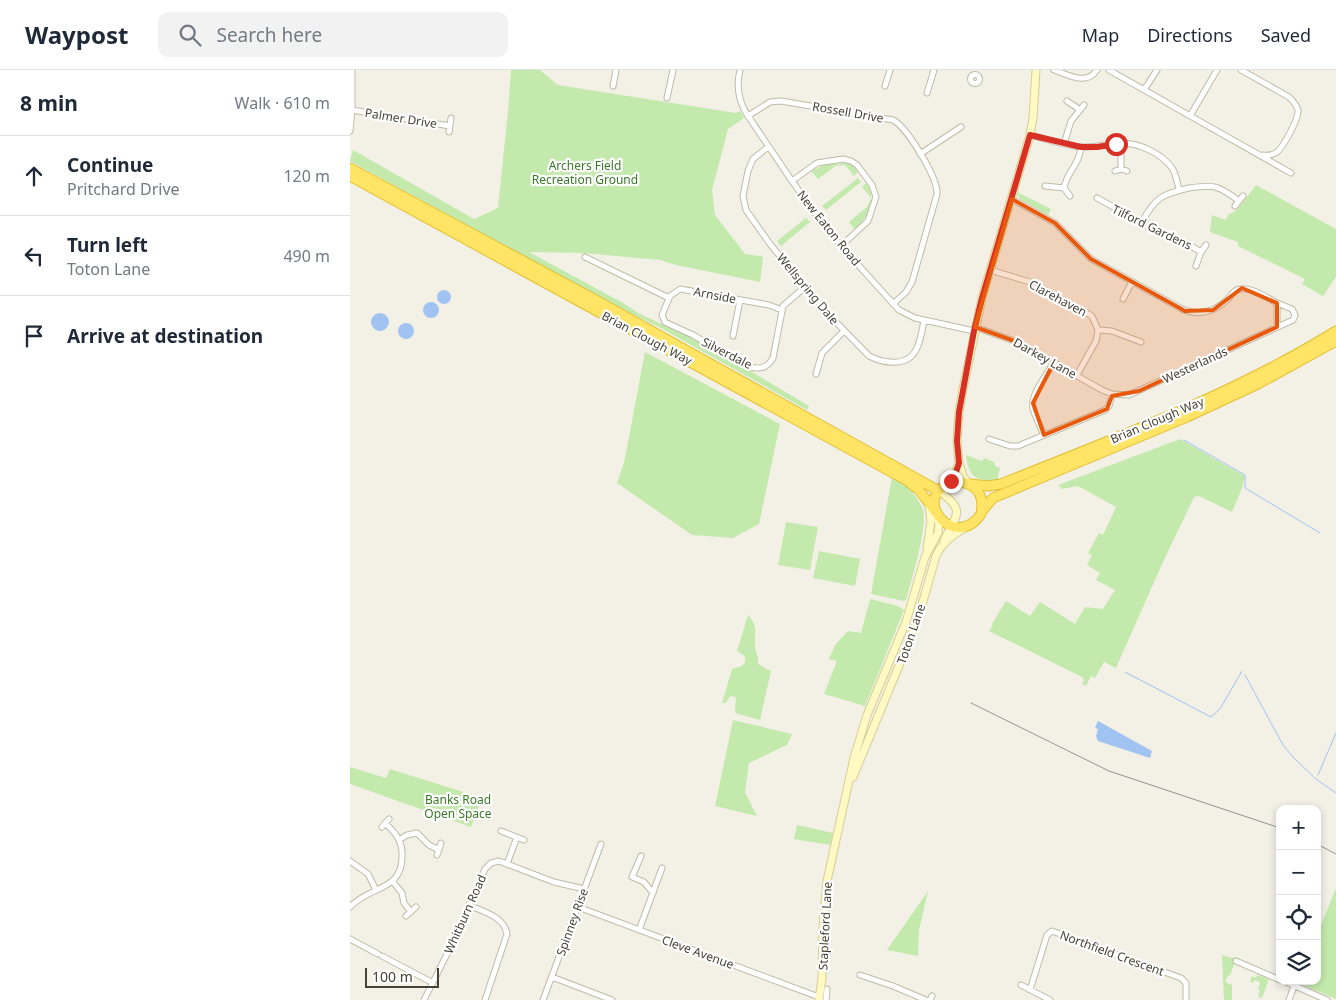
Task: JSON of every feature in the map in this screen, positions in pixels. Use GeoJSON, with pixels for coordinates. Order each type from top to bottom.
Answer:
{"type":"FeatureCollection","features":[{"type":"Feature","properties":{"kind":"highway","name":"Brian Clough Way"},"geometry":{"type":"LineString","coordinates":[[351,171],[636,323],[939,491]]}},
{"type":"Feature","properties":{"kind":"highway","name":"Brian Clough Way"},"geometry":{"type":"LineString","coordinates":[[351,171],[906,480],[913,485],[936,513],[951,526]]}},
{"type":"Feature","properties":{"kind":"highway","name":"Brian Clough Way"},"geometry":{"type":"LineString","coordinates":[[947,484],[959,482],[988,486],[1001,484],[1188,408],[1261,373],[1336,331]]}},
{"type":"Feature","properties":{"kind":"highway","name":"Brian Clough Way"},"geometry":{"type":"LineString","coordinates":[[966,527],[978,519],[993,498],[1188,417],[1258,384],[1336,341]]}},
{"type":"Feature","properties":{"kind":"highway"},"geometry":{"type":"LineString","coordinates":[[936,513],[935,501],[939,491],[947,484]]}},
{"type":"Feature","properties":{"kind":"highway"},"geometry":{"type":"LineString","coordinates":[[969,484],[980,494],[982,511]]}},
{"type":"Feature","properties":{"kind":"highway"},"geometry":{"type":"LineString","coordinates":[[951,526],[966,527]]}},
{"type":"Feature","properties":{"kind":"main road"},"geometry":{"type":"LineString","coordinates":[[969,484],[963,476],[959,463],[957,441],[959,412],[975,329],[990,270],[1030,135],[1034,109],[1036,70]]}},
{"type":"Feature","properties":{"kind":"main road"},"geometry":{"type":"LineString","coordinates":[[947,484],[954,477],[959,463]]}},
{"type":"Feature","properties":{"kind":"main road"},"geometry":{"type":"LineString","coordinates":[[939,491],[952,500],[956,507],[956,515],[951,526]]}},
{"type":"Feature","properties":{"kind":"main road"},"geometry":{"type":"LineString","coordinates":[[925,557],[931,521],[928,502]]}},
{"type":"Feature","properties":{"kind":"main road","name":"Toton Lane"},"geometry":{"type":"LineString","coordinates":[[858,744],[867,715],[906,622],[925,557],[938,533],[939,524],[936,513]]}},
{"type":"Feature","properties":{"kind":"main road","name":"Toton Lane"},"geometry":{"type":"LineString","coordinates":[[865,750],[917,622],[936,556],[951,526]]}},
{"type":"Feature","properties":{"kind":"main road"},"geometry":{"type":"LineString","coordinates":[[941,546],[949,538],[966,527]]}},
{"type":"Feature","properties":{"kind":"main road","name":"Stapleford Lane"},"geometry":{"type":"LineString","coordinates":[[821,999],[824,899],[858,744]]}},
{"type":"Feature","properties":{"kind":"main road","name":"Stapleford Lane"},"geometry":{"type":"LineString","coordinates":[[847,794],[865,750]]}},
{"type":"Feature","properties":{"kind":"street"},"geometry":{"type":"LineString","coordinates":[[350,131],[352,70]]}},
{"type":"Feature","properties":{"kind":"street"},"geometry":{"type":"LineString","coordinates":[[614,86],[616,70]]}},
{"type":"Feature","properties":{"kind":"street"},"geometry":{"type":"LineString","coordinates":[[667,98],[673,70]]}},
{"type":"Feature","properties":{"kind":"street","name":"New Eaton Road"},"geometry":{"type":"LineString","coordinates":[[740,70],[737,89],[740,102],[768,147],[842,246],[893,304],[906,315],[924,321],[975,329]]}},
{"type":"Feature","properties":{"kind":"street"},"geometry":{"type":"LineString","coordinates":[[885,86],[890,70]]}},
{"type":"Feature","properties":{"kind":"street"},"geometry":{"type":"LineString","coordinates":[[927,93],[934,70]]}},
{"type":"Feature","properties":{"kind":"street"},"geometry":{"type":"LineString","coordinates":[[1054,70],[1086,79],[1097,70]]}},
{"type":"Feature","properties":{"kind":"street"},"geometry":{"type":"LineString","coordinates":[[1109,70],[1291,172]]}},
{"type":"Feature","properties":{"kind":"street"},"geometry":{"type":"LineString","coordinates":[[1144,90],[1157,70]]}},
{"type":"Feature","properties":{"kind":"street"},"geometry":{"type":"LineString","coordinates":[[1190,116],[1217,70]]}},
{"type":"Feature","properties":{"kind":"street"},"geometry":{"type":"LineString","coordinates":[[1241,70],[1289,97],[1298,109],[1297,119],[1278,151],[1270,155],[1259,155]]}},
{"type":"Feature","properties":{"kind":"street"},"geometry":{"type":"LineString","coordinates":[[1067,100],[1079,110]]}},
{"type":"Feature","properties":{"kind":"street","name":"Rossell Drive"},"geometry":{"type":"LineString","coordinates":[[748,116],[770,102],[781,101],[893,120],[906,131],[934,178],[937,194],[912,282],[906,292],[893,304]]}},
{"type":"Feature","properties":{"kind":"street"},"geometry":{"type":"LineString","coordinates":[[1064,144],[1071,121],[1084,105]]}},
{"type":"Feature","properties":{"kind":"street","name":"Palmer Drive"},"geometry":{"type":"LineString","coordinates":[[352,110],[449,129],[451,118]]}},
{"type":"Feature","properties":{"kind":"street"},"geometry":{"type":"LineString","coordinates":[[920,154],[962,127]]}},
{"type":"Feature","properties":{"kind":"street"},"geometry":{"type":"LineString","coordinates":[[1030,135],[1081,147],[1097,147],[1122,143],[1140,147],[1160,157],[1172,168],[1179,190]]}},
{"type":"Feature","properties":{"kind":"street"},"geometry":{"type":"LineString","coordinates":[[1115,171],[1124,170],[1122,143]]}},
{"type":"Feature","properties":{"kind":"street","name":"Wellspring Dale"},"geometry":{"type":"LineString","coordinates":[[768,147],[756,156],[751,164],[743,191],[744,205],[770,244],[844,331],[873,358],[901,362],[911,357],[917,349],[924,321]]}},
{"type":"Feature","properties":{"kind":"street"},"geometry":{"type":"LineString","coordinates":[[1064,188],[1066,178],[1078,161],[1081,147]]}},
{"type":"Feature","properties":{"kind":"street"},"geometry":{"type":"LineString","coordinates":[[792,181],[818,163],[846,160],[857,165],[872,185],[876,197],[868,222],[842,246]]}},
{"type":"Feature","properties":{"kind":"street"},"geometry":{"type":"LineString","coordinates":[[1142,222],[1154,202],[1167,194],[1179,190],[1211,185],[1226,191],[1239,201]]}},
{"type":"Feature","properties":{"kind":"street"},"geometry":{"type":"LineString","coordinates":[[1045,186],[1064,188],[1070,196]]}},
{"type":"Feature","properties":{"kind":"street","name":"Tilford Gardens"},"geometry":{"type":"LineString","coordinates":[[1103,202],[1107,196]]}},
{"type":"Feature","properties":{"kind":"street"},"geometry":{"type":"LineString","coordinates":[[1235,206],[1243,196]]}},
{"type":"Feature","properties":{"kind":"street","name":"Tilford Gardens"},"geometry":{"type":"LineString","coordinates":[[1097,198],[1166,236],[1186,243],[1201,252]]}},
{"type":"Feature","properties":{"kind":"street","name":"Westerlands"},"geometry":{"type":"LineString","coordinates":[[1012,199],[1054,223],[1090,258],[1190,312],[1199,313],[1212,310],[1222,304],[1236,290],[1242,288],[1292,309],[1295,318],[1290,322],[1139,391],[1129,395],[1112,394]]}},
{"type":"Feature","properties":{"kind":"street","name":"Tilford Gardens"},"geometry":{"type":"LineString","coordinates":[[1196,266],[1201,252],[1206,245]]}},
{"type":"Feature","properties":{"kind":"street"},"geometry":{"type":"LineString","coordinates":[[585,257],[601,261],[669,298]]}},
{"type":"Feature","properties":{"kind":"street","name":"Clarehaven"},"geometry":{"type":"LineString","coordinates":[[990,270],[1030,282],[1086,312],[1095,321],[1098,330],[1094,346],[1077,375]]}},
{"type":"Feature","properties":{"kind":"street"},"geometry":{"type":"LineString","coordinates":[[1123,299],[1132,282]]}},
{"type":"Feature","properties":{"kind":"street"},"geometry":{"type":"LineString","coordinates":[[782,310],[785,303],[805,287]]}},
{"type":"Feature","properties":{"kind":"street","name":"Arnside"},"geometry":{"type":"LineString","coordinates":[[669,298],[676,290],[683,289],[769,305],[782,310]]}},
{"type":"Feature","properties":{"kind":"street","name":"Silverdale"},"geometry":{"type":"LineString","coordinates":[[669,298],[662,315],[665,322],[693,335],[747,366],[757,368],[766,366],[773,358],[782,310]]}},
{"type":"Feature","properties":{"kind":"street"},"geometry":{"type":"LineString","coordinates":[[728,330],[734,333],[740,300]]}},
{"type":"Feature","properties":{"kind":"street"},"geometry":{"type":"LineString","coordinates":[[1277,303],[1277,327]]}},
{"type":"Feature","properties":{"kind":"street","name":"Darkey Lane"},"geometry":{"type":"LineString","coordinates":[[975,329],[1017,342],[1112,394]]}},
{"type":"Feature","properties":{"kind":"street"},"geometry":{"type":"LineString","coordinates":[[1098,330],[1112,331],[1140,342]]}},
{"type":"Feature","properties":{"kind":"street"},"geometry":{"type":"LineString","coordinates":[[816,374],[822,353],[844,331]]}},
{"type":"Feature","properties":{"kind":"street"},"geometry":{"type":"LineString","coordinates":[[1044,435],[1033,403],[1035,394],[1054,362]]}},
{"type":"Feature","properties":{"kind":"street"},"geometry":{"type":"LineString","coordinates":[[989,440],[1010,446],[1018,446],[1105,410],[1109,406],[1112,394]]}},
{"type":"Feature","properties":{"kind":"street"},"geometry":{"type":"LineString","coordinates":[[1008,453],[1010,446]]}},
{"type":"Feature","properties":{"kind":"street"},"geometry":{"type":"LineString","coordinates":[[350,907],[358,900],[393,882],[400,872],[402,848],[399,840],[385,823]]}},
{"type":"Feature","properties":{"kind":"street"},"geometry":{"type":"LineString","coordinates":[[501,831],[524,840]]}},
{"type":"Feature","properties":{"kind":"street"},"geometry":{"type":"LineString","coordinates":[[399,840],[407,835],[417,833],[438,852],[441,843]]}},
{"type":"Feature","properties":{"kind":"street"},"geometry":{"type":"LineString","coordinates":[[517,837],[507,864],[554,882],[584,889]]}},
{"type":"Feature","properties":{"kind":"street","name":"Spinney Rise"},"geometry":{"type":"LineString","coordinates":[[543,1000],[601,844]]}},
{"type":"Feature","properties":{"kind":"street"},"geometry":{"type":"LineString","coordinates":[[641,856],[632,877],[644,882],[653,892]]}},
{"type":"Feature","properties":{"kind":"street"},"geometry":{"type":"LineString","coordinates":[[350,861],[368,874],[376,890]]}},
{"type":"Feature","properties":{"kind":"street","name":"Whitburn Road"},"geometry":{"type":"LineString","coordinates":[[424,1000],[487,866],[495,861],[507,864]]}},
{"type":"Feature","properties":{"kind":"street"},"geometry":{"type":"LineString","coordinates":[[639,930],[661,871],[666,876]]}},
{"type":"Feature","properties":{"kind":"street"},"geometry":{"type":"LineString","coordinates":[[393,882],[402,893],[409,914],[416,907]]}},
{"type":"Feature","properties":{"kind":"street"},"geometry":{"type":"LineString","coordinates":[[469,905],[501,921],[505,925],[507,934],[484,1000]]}},
{"type":"Feature","properties":{"kind":"street","name":"Cleve Avenue"},"geometry":{"type":"LineString","coordinates":[[578,907],[821,999]]}},
{"type":"Feature","properties":{"kind":"street","name":"Northfield Crescent"},"geometry":{"type":"LineString","coordinates":[[1030,990],[1047,934],[1052,931],[1181,978],[1186,983],[1186,1000]]}},
{"type":"Feature","properties":{"kind":"street"},"geometry":{"type":"LineString","coordinates":[[350,939],[433,983]]}},
{"type":"Feature","properties":{"kind":"street"},"geometry":{"type":"LineString","coordinates":[[364,947],[368,941]]}},
{"type":"Feature","properties":{"kind":"street"},"geometry":{"type":"LineString","coordinates":[[394,962],[397,956]]}},
{"type":"Feature","properties":{"kind":"street"},"geometry":{"type":"LineString","coordinates":[[1236,961],[1276,978]]}},
{"type":"Feature","properties":{"kind":"street"},"geometry":{"type":"LineString","coordinates":[[552,978],[612,1000]]}},
{"type":"Feature","properties":{"kind":"street"},"geometry":{"type":"LineString","coordinates":[[863,978],[893,986],[926,1000]]}},
{"type":"Feature","properties":{"kind":"street"},"geometry":{"type":"LineString","coordinates":[[1021,985],[1050,1000]]}},
{"type":"Feature","properties":{"kind":"street"},"geometry":{"type":"LineString","coordinates":[[1289,1000],[1294,986],[1327,1000]]}},
{"type":"Feature","properties":{"kind":"street","name":"Stapleford Lane"},"geometry":{"type":"LineString","coordinates":[[821,999],[828,989]]}},
{"type":"Feature","properties":{"kind":"highlighted area"},"geometry":{"type":"Polygon","coordinates":[[[1012,199],[1055,223],[1091,259],[1185,311],[1213,310],[1242,288],[1277,303],[1277,327],[1139,391],[1112,396],[1107,409],[1044,435],[1033,403],[1054,362],[1017,342],[975,327],[1012,199]]]}},
{"type":"Feature","properties":{"kind":"green space","name":"Archers Field Recreation Ground"},"geometry":{"type":"Polygon","coordinates":[[[511,70],[540,70],[558,85],[736,113],[740,111],[744,118],[728,129],[712,190],[715,215],[745,254],[761,255],[763,258],[760,282],[660,260],[583,253],[529,252],[640,314],[707,345],[809,406],[807,410],[659,327],[617,307],[350,161],[353,150],[474,219],[498,208],[511,70]]]}},
{"type":"Feature","properties":{"kind":"green space"},"geometry":{"type":"Polygon","coordinates":[[[846,163],[852,165],[858,172],[854,176],[845,165],[835,166],[818,179],[811,171],[824,165],[846,163]]]}},
{"type":"Feature","properties":{"kind":"green space"},"geometry":{"type":"Polygon","coordinates":[[[858,178],[861,182],[826,210],[822,206],[858,178]]]}},
{"type":"Feature","properties":{"kind":"green space"},"geometry":{"type":"Polygon","coordinates":[[[866,183],[870,189],[871,198],[862,187],[866,183]]]}},
{"type":"Feature","properties":{"kind":"green space"},"geometry":{"type":"Polygon","coordinates":[[[1256,185],[1336,229],[1336,277],[1323,296],[1302,284],[1305,279],[1238,246],[1238,242],[1210,232],[1212,215],[1226,220],[1228,215],[1237,210],[1256,185]]]}},
{"type":"Feature","properties":{"kind":"green space"},"geometry":{"type":"Polygon","coordinates":[[[1017,192],[1051,209],[1048,215],[1020,199],[1017,192]]]}},
{"type":"Feature","properties":{"kind":"green space"},"geometry":{"type":"Polygon","coordinates":[[[871,198],[867,214],[855,230],[849,222],[867,207],[871,198]]]}},
{"type":"Feature","properties":{"kind":"green space"},"geometry":{"type":"Polygon","coordinates":[[[806,218],[810,222],[781,246],[777,241],[806,218]]]}},
{"type":"Feature","properties":{"kind":"green space"},"geometry":{"type":"Polygon","coordinates":[[[645,352],[780,424],[759,524],[733,538],[692,535],[617,483],[624,463],[645,352]]]}},
{"type":"Feature","properties":{"kind":"green space"},"geometry":{"type":"Polygon","coordinates":[[[1180,439],[1245,476],[1242,488],[1232,512],[1199,496],[1194,497],[1116,668],[1104,662],[1095,678],[1091,676],[1086,686],[1082,684],[1084,680],[1082,677],[989,631],[1006,601],[1030,616],[1040,602],[1075,624],[1085,607],[1103,609],[1115,590],[1096,580],[1100,573],[1087,565],[1092,555],[1088,553],[1099,533],[1103,535],[1116,507],[1078,486],[1062,489],[1058,485],[1180,439]]]}},
{"type":"Feature","properties":{"kind":"green space"},"geometry":{"type":"Polygon","coordinates":[[[966,455],[982,461],[984,458],[994,462],[995,466],[1000,468],[999,481],[975,477],[969,469],[966,455]]]}},
{"type":"Feature","properties":{"kind":"green space"},"geometry":{"type":"Polygon","coordinates":[[[892,477],[914,491],[913,493],[923,510],[924,518],[918,554],[906,600],[904,601],[871,594],[892,477]]]}},
{"type":"Feature","properties":{"kind":"green space"},"geometry":{"type":"Polygon","coordinates":[[[786,522],[818,527],[810,570],[778,565],[786,522]]]}},
{"type":"Feature","properties":{"kind":"green space"},"geometry":{"type":"Polygon","coordinates":[[[819,551],[860,559],[855,586],[813,578],[819,551]]]}},
{"type":"Feature","properties":{"kind":"green space"},"geometry":{"type":"Polygon","coordinates":[[[870,599],[898,606],[904,610],[865,706],[824,694],[837,661],[829,659],[835,645],[848,631],[861,633],[870,599]]]}},
{"type":"Feature","properties":{"kind":"green space"},"geometry":{"type":"Polygon","coordinates":[[[748,615],[755,626],[755,648],[758,664],[771,671],[760,720],[735,713],[736,697],[730,696],[726,703],[722,703],[732,669],[742,666],[745,662],[745,656],[737,651],[748,615]]]}},
{"type":"Feature","properties":{"kind":"green space"},"geometry":{"type":"Polygon","coordinates":[[[733,720],[792,734],[787,745],[749,763],[745,792],[757,816],[715,806],[733,720]]]}},
{"type":"Feature","properties":{"kind":"green space","name":"Banks Road Open Space"},"geometry":{"type":"Polygon","coordinates":[[[350,767],[386,778],[390,769],[482,798],[471,827],[350,784],[350,767]]]}},
{"type":"Feature","properties":{"kind":"green space"},"geometry":{"type":"Polygon","coordinates":[[[797,825],[833,833],[830,845],[794,839],[797,825]]]}},
{"type":"Feature","properties":{"kind":"green space"},"geometry":{"type":"Polygon","coordinates":[[[1336,888],[1336,999],[1303,985],[1321,985],[1321,925],[1336,888]]]}},
{"type":"Feature","properties":{"kind":"green space"},"geometry":{"type":"Polygon","coordinates":[[[928,891],[919,930],[918,956],[887,950],[928,891]]]}},
{"type":"Feature","properties":{"kind":"green space"},"geometry":{"type":"Polygon","coordinates":[[[1222,955],[1236,959],[1230,976],[1228,975],[1225,982],[1232,985],[1232,1000],[1224,1000],[1222,955]]]}},
{"type":"Feature","properties":{"kind":"green space"},"geometry":{"type":"Polygon","coordinates":[[[1258,975],[1269,979],[1262,998],[1258,996],[1260,982],[1254,980],[1253,983],[1250,982],[1252,976],[1255,978],[1258,975]]]}},
{"type":"Feature","properties":{"kind":"water"},"geometry":{"type":"Polygon","coordinates":[[[441,290],[447,290],[451,297],[447,304],[441,304],[437,300],[437,294],[441,290]]]}},
{"type":"Feature","properties":{"kind":"water"},"geometry":{"type":"Polygon","coordinates":[[[428,302],[434,302],[439,307],[437,316],[428,318],[423,313],[423,307],[428,302]]]}},
{"type":"Feature","properties":{"kind":"water"},"geometry":{"type":"Polygon","coordinates":[[[380,313],[386,316],[389,322],[386,328],[380,331],[374,328],[371,322],[374,316],[380,313]]]}},
{"type":"Feature","properties":{"kind":"water"},"geometry":{"type":"Polygon","coordinates":[[[403,323],[409,323],[414,328],[412,337],[403,339],[398,334],[398,328],[403,323]]]}},
{"type":"Feature","properties":{"kind":"water"},"geometry":{"type":"Polygon","coordinates":[[[1098,721],[1152,751],[1150,758],[1098,741],[1096,736],[1098,729],[1095,728],[1098,721]]]}},
{"type":"Feature","properties":{"kind":"waterway"},"geometry":{"type":"LineString","coordinates":[[1184,440],[1245,475],[1245,488],[1320,533]]}},
{"type":"Feature","properties":{"kind":"waterway"},"geometry":{"type":"LineString","coordinates":[[1125,672],[1211,717],[1220,709],[1242,671]]}},
{"type":"Feature","properties":{"kind":"waterway"},"geometry":{"type":"LineString","coordinates":[[1245,675],[1283,745],[1316,779],[1336,793]]}},
{"type":"Feature","properties":{"kind":"waterway"},"geometry":{"type":"LineString","coordinates":[[1318,775],[1336,733]]}},
{"type":"Feature","properties":{"kind":"tram line"},"geometry":{"type":"LineString","coordinates":[[971,703],[1109,771],[1276,827]]}},
{"type":"Feature","properties":{"kind":"tram line"},"geometry":{"type":"LineString","coordinates":[[1321,846],[1336,854]]}},
{"type":"Feature","properties":{"kind":"route"},"geometry":{"type":"LineString","coordinates":[[951,481],[959,463],[957,441],[959,412],[974,331],[1030,135],[1081,147],[1116,144]]}}]}
